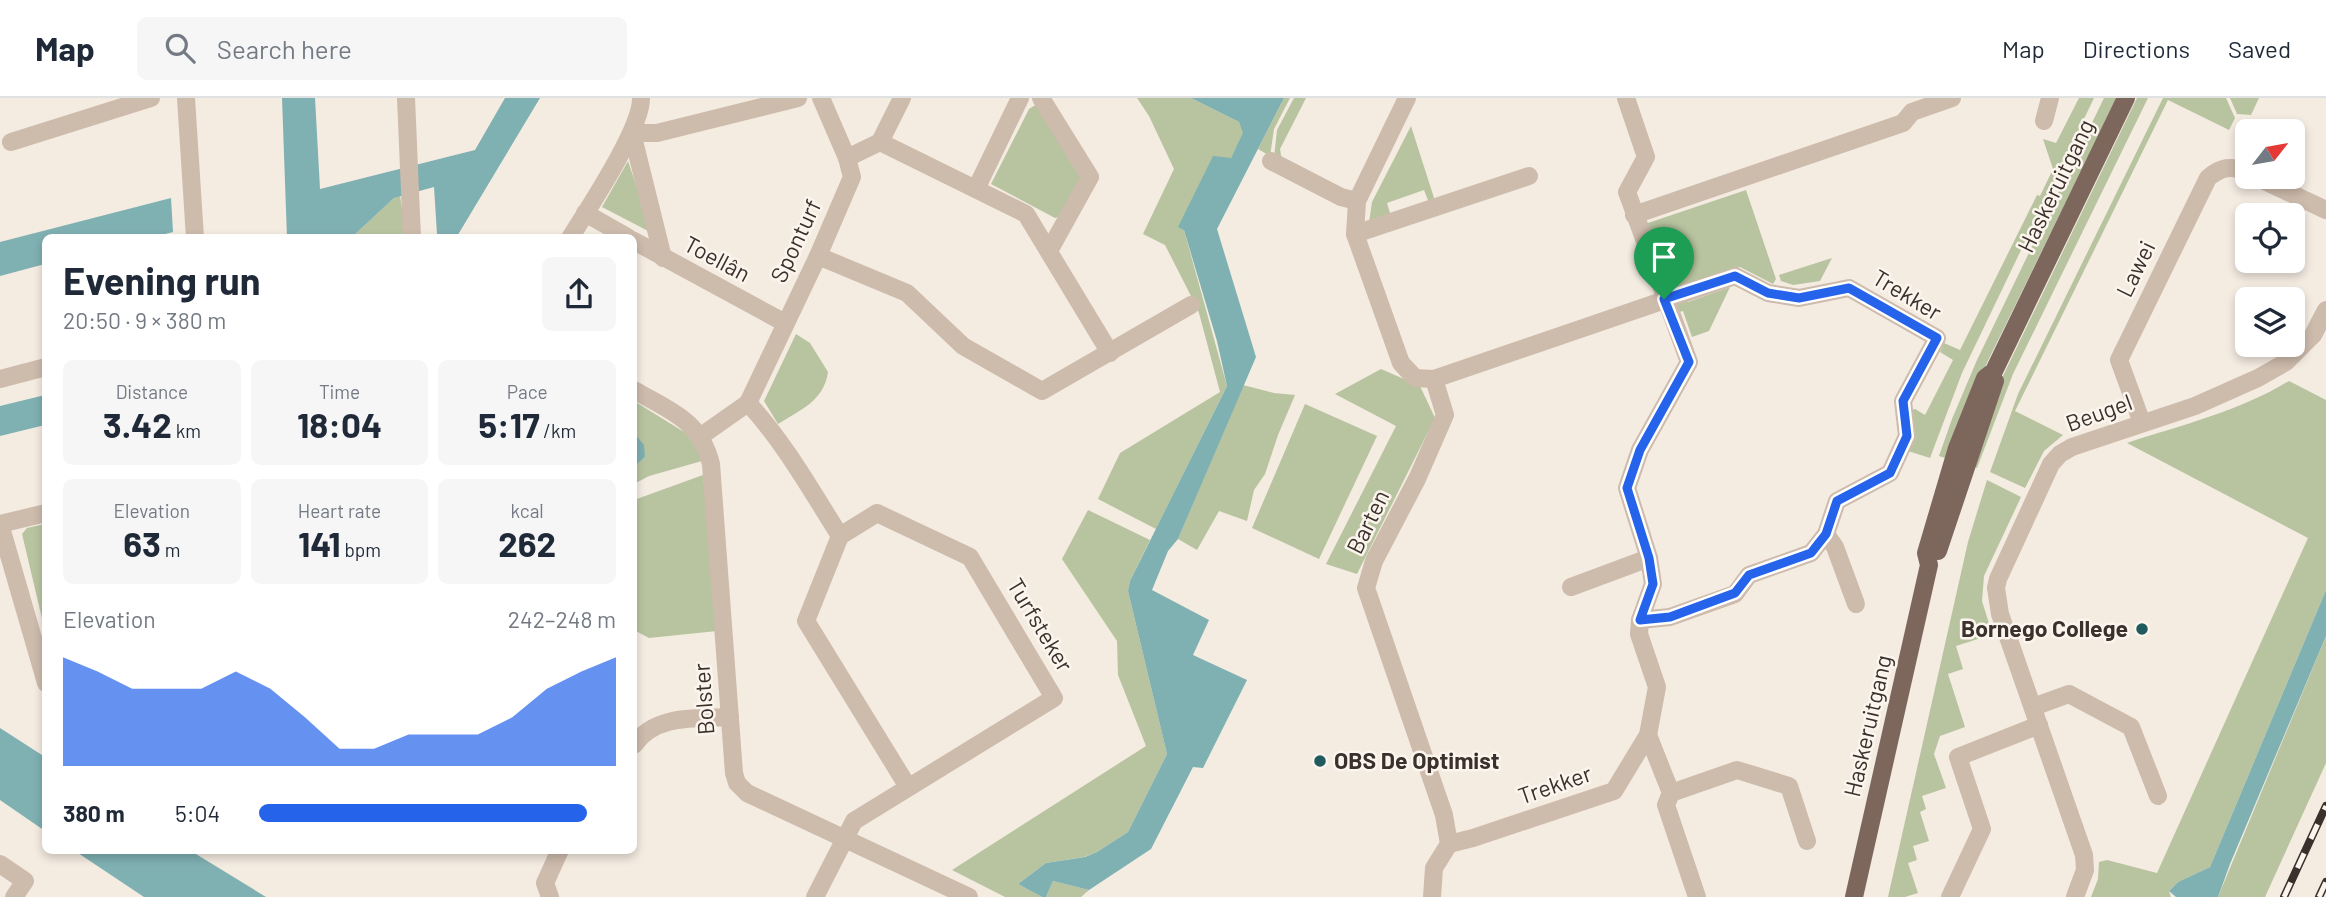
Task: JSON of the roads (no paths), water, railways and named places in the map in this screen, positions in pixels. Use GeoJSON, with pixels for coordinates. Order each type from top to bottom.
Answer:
{"type":"FeatureCollection","features":[{"type":"Feature","properties":{"kind":"main road","name":"Haskeruitgang"},"geometry":{"type":"LineString","coordinates":[[1854,897],[1929,565],[1936,557],[1995,383],[1994,371],[2126,98]]}},
{"type":"Feature","properties":{"kind":"street"},"geometry":{"type":"LineString","coordinates":[[11,142],[151,98]]}},
{"type":"Feature","properties":{"kind":"street"},"geometry":{"type":"LineString","coordinates":[[186,98],[195,234]]}},
{"type":"Feature","properties":{"kind":"street"},"geometry":{"type":"LineString","coordinates":[[406,98],[412,234]]}},
{"type":"Feature","properties":{"kind":"street","name":"Toellân"},"geometry":{"type":"LineString","coordinates":[[572,234],[632,133],[641,108],[641,98]]}},
{"type":"Feature","properties":{"kind":"street"},"geometry":{"type":"LineString","coordinates":[[632,133],[657,133],[799,98]]}},
{"type":"Feature","properties":{"kind":"street","name":"Sponturf"},"geometry":{"type":"LineString","coordinates":[[748,403],[818,256],[852,177],[848,158],[821,98]]}},
{"type":"Feature","properties":{"kind":"street"},"geometry":{"type":"LineString","coordinates":[[848,158],[880,142],[902,98]]}},
{"type":"Feature","properties":{"kind":"street"},"geometry":{"type":"LineString","coordinates":[[976,188],[1020,98]]}},
{"type":"Feature","properties":{"kind":"street"},"geometry":{"type":"LineString","coordinates":[[1041,98],[1090,177],[1049,251]]}},
{"type":"Feature","properties":{"kind":"street"},"geometry":{"type":"LineString","coordinates":[[1406,98],[1357,201],[1355,234],[1401,363],[1415,378],[1434,379]]}},
{"type":"Feature","properties":{"kind":"street","name":"Trekker"},"geometry":{"type":"LineString","coordinates":[[1449,844],[1614,791],[1648,734],[1657,687],[1639,634],[1640,620],[1653,584],[1649,558],[1627,488],[1640,450],[1689,362],[1627,192],[1646,157],[1626,98]]}},
{"type":"Feature","properties":{"kind":"street"},"geometry":{"type":"LineString","coordinates":[[1634,215],[1903,123],[1912,112],[1952,98]]}},
{"type":"Feature","properties":{"kind":"street"},"geometry":{"type":"LineString","coordinates":[[2044,121],[2050,98]]}},
{"type":"Feature","properties":{"kind":"street","name":"Toellân"},"geometry":{"type":"LineString","coordinates":[[632,133],[663,258]]}},
{"type":"Feature","properties":{"kind":"street"},"geometry":{"type":"LineString","coordinates":[[880,142],[1026,214],[1110,353]]}},
{"type":"Feature","properties":{"kind":"street"},"geometry":{"type":"LineString","coordinates":[[1271,161],[1341,197],[1357,201]]}},
{"type":"Feature","properties":{"kind":"street","name":"Lawei"},"geometry":{"type":"LineString","coordinates":[[2142,423],[2119,360],[2208,178],[2220,168],[2235,167]]}},
{"type":"Feature","properties":{"kind":"street"},"geometry":{"type":"LineString","coordinates":[[1355,234],[1530,176]]}},
{"type":"Feature","properties":{"kind":"street"},"geometry":{"type":"LineString","coordinates":[[2281,189],[2326,210]]}},
{"type":"Feature","properties":{"kind":"street"},"geometry":{"type":"LineString","coordinates":[[585,213],[622,234]]}},
{"type":"Feature","properties":{"kind":"street","name":"Toellân"},"geometry":{"type":"LineString","coordinates":[[637,243],[785,323]]}},
{"type":"Feature","properties":{"kind":"street"},"geometry":{"type":"LineString","coordinates":[[818,256],[907,293],[963,346],[1042,391],[1191,305]]}},
{"type":"Feature","properties":{"kind":"street","name":"Trekker"},"geometry":{"type":"LineString","coordinates":[[1434,379],[1735,276],[1768,293],[1799,298],[1849,288],[1937,338],[1903,401],[1907,436],[1890,473],[1837,501],[1826,534],[1811,553],[1749,575],[1735,593],[1670,617],[1640,620]]}},
{"type":"Feature","properties":{"kind":"street","name":"Beugel"},"geometry":{"type":"LineString","coordinates":[[2075,897],[2085,870],[2084,855],[2000,614],[1996,588],[1998,579],[2052,464],[2060,454],[2072,447],[2195,406],[2258,378],[2286,362],[2313,335],[2326,310]]}},
{"type":"Feature","properties":{"kind":"street"},"geometry":{"type":"LineString","coordinates":[[0,379],[42,368]]}},
{"type":"Feature","properties":{"kind":"street","name":"Barten"},"geometry":{"type":"LineString","coordinates":[[1434,379],[1445,415],[1417,479],[1374,561],[1366,588],[1444,815],[1449,844]]}},
{"type":"Feature","properties":{"kind":"street"},"geometry":{"type":"LineString","coordinates":[[637,392],[687,421],[701,436],[748,403],[796,466],[840,536],[806,621],[908,787]]}},
{"type":"Feature","properties":{"kind":"street","name":"Bolster"},"geometry":{"type":"LineString","coordinates":[[701,436],[711,464],[734,773],[737,783],[747,793],[969,897]]}},
{"type":"Feature","properties":{"kind":"street","name":"Turfsteker"},"geometry":{"type":"LineString","coordinates":[[815,897],[854,821],[1055,698],[970,557],[877,513],[840,536]]}},
{"type":"Feature","properties":{"kind":"street"},"geometry":{"type":"LineString","coordinates":[[42,514],[0,524],[42,669]]}},
{"type":"Feature","properties":{"kind":"street"},"geometry":{"type":"LineString","coordinates":[[1826,534],[1835,547],[1856,604]]}},
{"type":"Feature","properties":{"kind":"street"},"geometry":{"type":"LineString","coordinates":[[1571,587],[1649,558]]}},
{"type":"Feature","properties":{"kind":"street"},"geometry":{"type":"LineString","coordinates":[[2033,707],[2068,694],[2131,727],[2158,796]]}},
{"type":"Feature","properties":{"kind":"street"},"geometry":{"type":"LineString","coordinates":[[637,740],[652,726],[670,720],[730,717]]}},
{"type":"Feature","properties":{"kind":"street"},"geometry":{"type":"LineString","coordinates":[[1950,897],[1982,829],[1958,757],[2039,725]]}},
{"type":"Feature","properties":{"kind":"street"},"geometry":{"type":"LineString","coordinates":[[1648,734],[1671,793],[1666,805],[1697,897]]}},
{"type":"Feature","properties":{"kind":"street"},"geometry":{"type":"LineString","coordinates":[[1671,793],[1737,770],[1789,786],[1807,841]]}},
{"type":"Feature","properties":{"kind":"street"},"geometry":{"type":"LineString","coordinates":[[1432,897],[1434,868],[1449,844]]}},
{"type":"Feature","properties":{"kind":"street"},"geometry":{"type":"LineString","coordinates":[[550,897],[545,883],[558,854]]}},
{"type":"Feature","properties":{"kind":"street"},"geometry":{"type":"LineString","coordinates":[[0,864],[25,881],[14,897]]}},
{"type":"Feature","properties":{"kind":"water"},"geometry":{"type":"Polygon","coordinates":[[[282,98],[315,98],[320,189],[475,150],[505,98],[540,98],[458,234],[437,234],[434,187],[394,198],[355,234],[287,234],[282,98]]]}},
{"type":"Feature","properties":{"kind":"water"},"geometry":{"type":"Polygon","coordinates":[[[1191,98],[1284,98],[1217,229],[1256,357],[1178,539],[1168,551],[1152,590],[1209,620],[1193,655],[1247,680],[1203,768],[1193,767],[1151,849],[1089,890],[1053,881],[1046,897],[1042,897],[1018,884],[1046,863],[1085,857],[1128,832],[1167,754],[1128,591],[1130,581],[1227,386],[1217,341],[1184,230],[1178,227],[1213,156],[1231,158],[1243,133],[1239,122],[1191,98]]]}},
{"type":"Feature","properties":{"kind":"water"},"geometry":{"type":"Polygon","coordinates":[[[171,198],[173,232],[42,234],[42,265],[0,276],[0,242],[171,198]]]}},
{"type":"Feature","properties":{"kind":"water"},"geometry":{"type":"Polygon","coordinates":[[[42,396],[42,426],[0,436],[0,406],[42,396]]]}},
{"type":"Feature","properties":{"kind":"water"},"geometry":{"type":"Polygon","coordinates":[[[637,437],[644,445],[645,457],[637,464],[637,437]]]}},
{"type":"Feature","properties":{"kind":"water"},"geometry":{"type":"Polygon","coordinates":[[[2326,590],[2326,636],[2218,897],[2176,897],[2169,891],[2178,882],[2210,867],[2326,590]]]}},
{"type":"Feature","properties":{"kind":"water"},"geometry":{"type":"Polygon","coordinates":[[[0,728],[42,755],[42,829],[0,800],[0,728]]]}},
{"type":"Feature","properties":{"kind":"water"},"geometry":{"type":"Polygon","coordinates":[[[80,854],[196,854],[266,897],[144,897],[80,854]]]}},
{"type":"Feature","properties":{"kind":"railway"},"geometry":{"type":"LineString","coordinates":[[2284,897],[2326,806]]}},
{"type":"Feature","properties":{"kind":"railway"},"geometry":{"type":"LineString","coordinates":[[2319,897],[2326,882]]}},
{"type":"Feature","properties":{"kind":"place","name":"Bornego College"},"geometry":{"type":"Point","coordinates":[2142,629]}},
{"type":"Feature","properties":{"kind":"place","name":"OBS De Optimist"},"geometry":{"type":"Point","coordinates":[1320,761]}}]}
